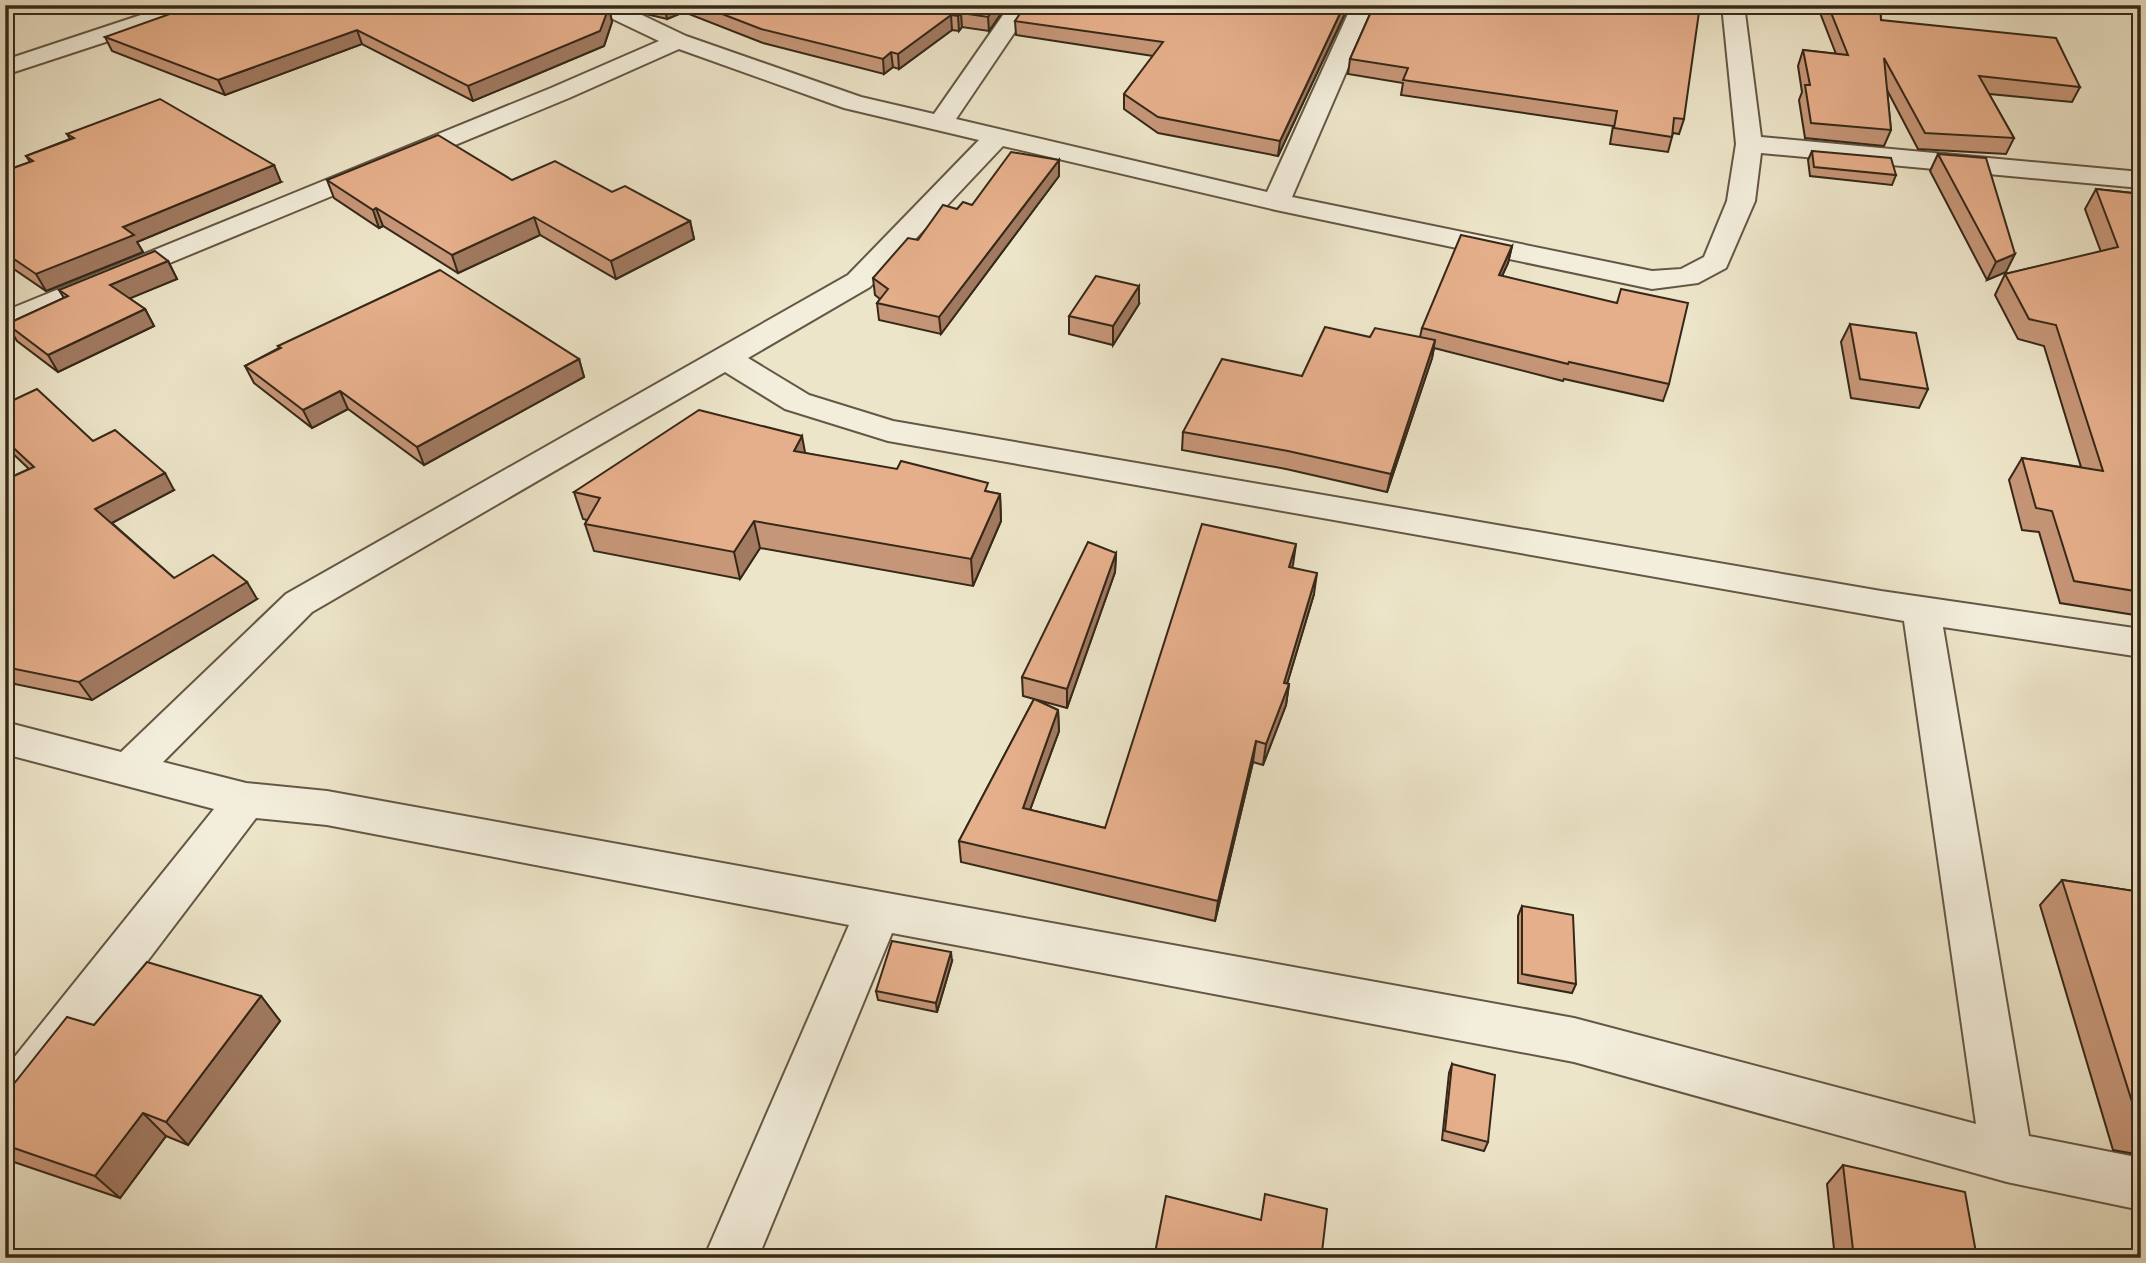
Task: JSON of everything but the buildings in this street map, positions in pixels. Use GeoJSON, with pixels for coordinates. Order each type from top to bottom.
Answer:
{"type":"FeatureCollection","features":[{"type":"Feature","properties":{"kind":"street"},"geometry":{"type":"LineString","coordinates":[[7,65],[195,5]]}},
{"type":"Feature","properties":{"kind":"street"},"geometry":{"type":"LineString","coordinates":[[602,5],[678,41],[853,103],[1276,202],[1652,280],[1688,277],[1716,262],[1741,201],[1749,144],[1733,5]]}},
{"type":"Feature","properties":{"kind":"street"},"geometry":{"type":"LineString","coordinates":[[941,123],[1022,5]]}},
{"type":"Feature","properties":{"kind":"street"},"geometry":{"type":"LineString","coordinates":[[1276,202],[1364,5]]}},
{"type":"Feature","properties":{"kind":"street"},"geometry":{"type":"LineString","coordinates":[[5,321],[522,109],[678,41]]}},
{"type":"Feature","properties":{"kind":"street"},"geometry":{"type":"LineString","coordinates":[[129,770],[299,603],[859,281],[996,138]]}},
{"type":"Feature","properties":{"kind":"street"},"geometry":{"type":"LineString","coordinates":[[1749,144],[2141,180]]}},
{"type":"Feature","properties":{"kind":"street"},"geometry":{"type":"LineString","coordinates":[[725,358],[797,402],[888,431],[1921,610],[2141,643]]}},
{"type":"Feature","properties":{"kind":"street"},"geometry":{"type":"LineString","coordinates":[[1921,610],[2007,1157]]}},
{"type":"Feature","properties":{"kind":"street"},"geometry":{"type":"LineString","coordinates":[[5,738],[246,800],[327,808],[1574,1040],[2007,1157],[2141,1184]]}},
{"type":"Feature","properties":{"kind":"street"},"geometry":{"type":"LineString","coordinates":[[5,1108],[246,800]]}},
{"type":"Feature","properties":{"kind":"street"},"geometry":{"type":"LineString","coordinates":[[732,1258],[879,909]]}}]}
